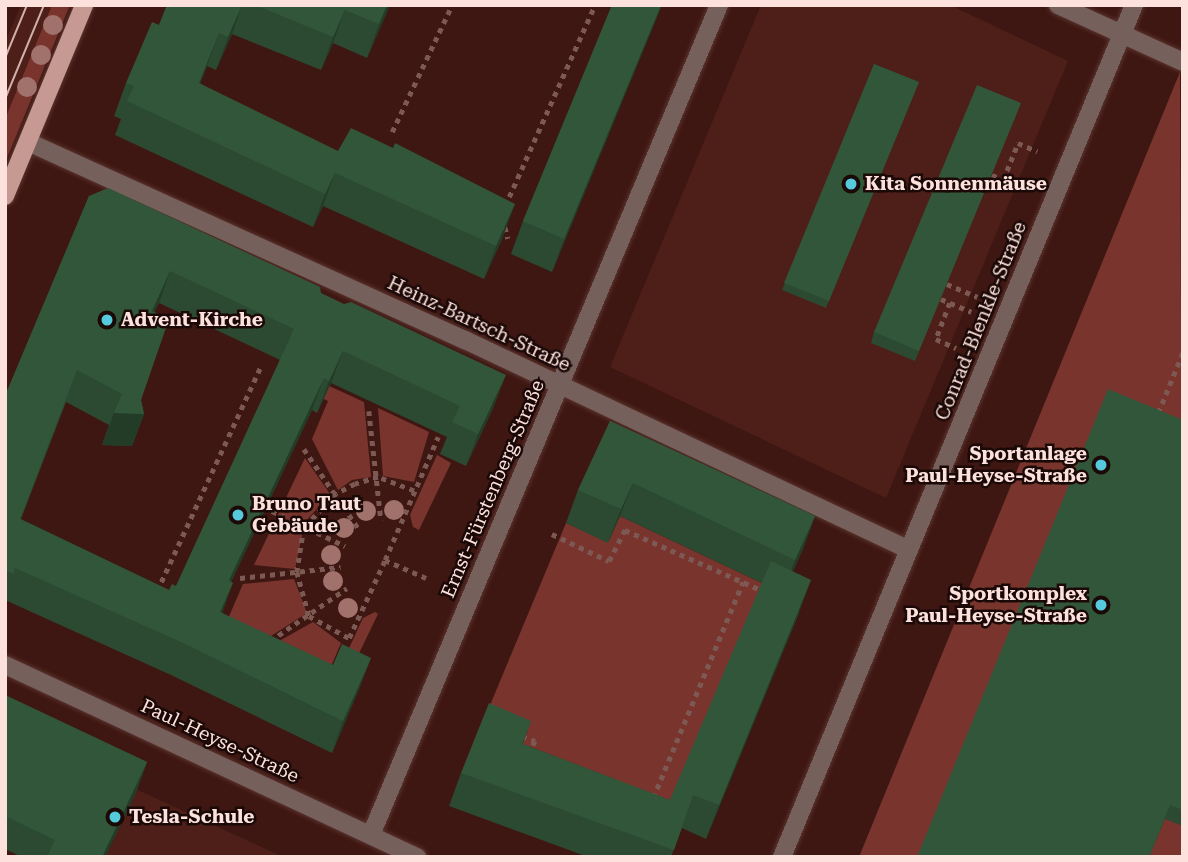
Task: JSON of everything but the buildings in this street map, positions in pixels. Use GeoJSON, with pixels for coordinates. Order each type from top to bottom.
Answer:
{"type":"FeatureCollection","features":[{"type":"Feature","properties":{"kind":"main road"},"geometry":{"type":"LineString","coordinates":[[5,196],[84,5]]}},
{"type":"Feature","properties":{"kind":"street","name":"Ernst-Fürstenberg-Straße"},"geometry":{"type":"LineString","coordinates":[[371,835],[719,5]]}},
{"type":"Feature","properties":{"kind":"street"},"geometry":{"type":"LineString","coordinates":[[1058,5],[1183,62]]}},
{"type":"Feature","properties":{"kind":"street","name":"Conrad-Blenkle-Straße"},"geometry":{"type":"LineString","coordinates":[[782,857],[1134,5]]}},
{"type":"Feature","properties":{"kind":"street","name":"Heinz-Bartsch-Straße"},"geometry":{"type":"LineString","coordinates":[[28,142],[559,384],[909,550]]}},
{"type":"Feature","properties":{"kind":"street","name":"Paul-Heyse-Straße"},"geometry":{"type":"LineString","coordinates":[[5,665],[417,857]]}},
{"type":"Feature","properties":{"kind":"path"},"geometry":{"type":"LineString","coordinates":[[392,132],[452,5]]}},
{"type":"Feature","properties":{"kind":"path"},"geometry":{"type":"LineString","coordinates":[[508,239],[501,215],[595,5]]}},
{"type":"Feature","properties":{"kind":"path"},"geometry":{"type":"LineString","coordinates":[[1003,180],[1018,143],[1037,151]]}},
{"type":"Feature","properties":{"kind":"path"},"geometry":{"type":"LineString","coordinates":[[992,175],[1022,188]]}},
{"type":"Feature","properties":{"kind":"path"},"geometry":{"type":"LineString","coordinates":[[947,284],[977,297]]}},
{"type":"Feature","properties":{"kind":"path"},"geometry":{"type":"LineString","coordinates":[[941,299],[971,312]]}},
{"type":"Feature","properties":{"kind":"path"},"geometry":{"type":"LineString","coordinates":[[950,303],[936,340],[956,348]]}},
{"type":"Feature","properties":{"kind":"path"},"geometry":{"type":"LineString","coordinates":[[1154,424],[1183,352]]}},
{"type":"Feature","properties":{"kind":"path"},"geometry":{"type":"LineString","coordinates":[[152,603],[261,366]]}},
{"type":"Feature","properties":{"kind":"path"},"geometry":{"type":"LineString","coordinates":[[369,411],[378,477],[380,520]]}},
{"type":"Feature","properties":{"kind":"path"},"geometry":{"type":"LineString","coordinates":[[343,649],[438,437]]}},
{"type":"Feature","properties":{"kind":"path"},"geometry":{"type":"LineString","coordinates":[[304,449],[358,528]]}},
{"type":"Feature","properties":{"kind":"path"},"geometry":{"type":"LineString","coordinates":[[349,638],[309,616],[297,572],[304,528],[336,494],[378,477],[414,491]]}},
{"type":"Feature","properties":{"kind":"path"},"geometry":{"type":"LineString","coordinates":[[272,512],[345,546]]}},
{"type":"Feature","properties":{"kind":"path"},"geometry":{"type":"LineString","coordinates":[[552,534],[609,561],[625,530],[761,590]]}},
{"type":"Feature","properties":{"kind":"path"},"geometry":{"type":"LineString","coordinates":[[385,560],[426,578]]}},
{"type":"Feature","properties":{"kind":"path"},"geometry":{"type":"LineString","coordinates":[[240,578],[340,567]]}},
{"type":"Feature","properties":{"kind":"path"},"geometry":{"type":"LineString","coordinates":[[652,800],[743,582]]}},
{"type":"Feature","properties":{"kind":"path"},"geometry":{"type":"LineString","coordinates":[[266,644],[347,589]]}},
{"type":"Feature","properties":{"kind":"path"},"geometry":{"type":"LineString","coordinates":[[509,731],[535,741],[527,760]]}},
{"type":"Feature","properties":{"kind":"shaded area"},"geometry":{"type":"Polygon","coordinates":[[[21,5],[52,5],[5,119],[5,42],[21,5]]]}},
{"type":"Feature","properties":{"kind":"shaded area"},"geometry":{"type":"Polygon","coordinates":[[[52,5],[70,5],[5,163],[5,119],[52,5]]]}},
{"type":"Feature","properties":{"kind":"shaded area","name":"Kita Sonnenmäuse"},"geometry":{"type":"Polygon","coordinates":[[[761,5],[950,5],[1068,61],[886,498],[610,367],[761,5]]]}},
{"type":"Feature","properties":{"kind":"shaded area","name":"Sportanlage Paul-Heyse-Straße"},"geometry":{"type":"Polygon","coordinates":[[[1180,72],[1183,857],[859,857],[1180,72]]]}},
{"type":"Feature","properties":{"kind":"shaded area"},"geometry":{"type":"Polygon","coordinates":[[[327,385],[364,402],[371,477],[352,480],[338,490],[312,439],[328,401],[320,397],[327,385]]]}},
{"type":"Feature","properties":{"kind":"shaded area"},"geometry":{"type":"Polygon","coordinates":[[[378,408],[429,432],[414,482],[383,476],[378,408]]]}},
{"type":"Feature","properties":{"kind":"shaded area"},"geometry":{"type":"Polygon","coordinates":[[[437,455],[451,463],[419,530],[413,527],[410,515],[437,455]]]}},
{"type":"Feature","properties":{"kind":"shaded area"},"geometry":{"type":"Polygon","coordinates":[[[305,458],[330,494],[305,522],[295,569],[254,565],[305,458]]]}},
{"type":"Feature","properties":{"kind":"shaded area"},"geometry":{"type":"Polygon","coordinates":[[[620,516],[764,584],[660,834],[483,722],[566,523],[608,542],[620,516]]]}},
{"type":"Feature","properties":{"kind":"shaded area"},"geometry":{"type":"Polygon","coordinates":[[[294,579],[307,613],[249,650],[227,621],[243,584],[294,579]]]}},
{"type":"Feature","properties":{"kind":"shaded area"},"geometry":{"type":"Polygon","coordinates":[[[375,612],[378,614],[350,672],[340,668],[363,618],[375,612]]]}},
{"type":"Feature","properties":{"kind":"shaded area"},"geometry":{"type":"Polygon","coordinates":[[[313,622],[341,643],[327,676],[256,654],[313,622]]]}},
{"type":"Feature","properties":{"kind":"shaded area","name":"Tesla-Schule"},"geometry":{"type":"Polygon","coordinates":[[[62,755],[283,857],[14,857],[62,755]]]}},
{"type":"Feature","properties":{"kind":"tram line"},"geometry":{"type":"LineString","coordinates":[[5,58],[27,5]]}},
{"type":"Feature","properties":{"kind":"tram line"},"geometry":{"type":"LineString","coordinates":[[5,99],[44,5]]}},
{"type":"Feature","properties":{"kind":"place","name":"Kita Sonnenmäuse"},"geometry":{"type":"Point","coordinates":[851,184]}},
{"type":"Feature","properties":{"kind":"place","name":"Advent-Kirche"},"geometry":{"type":"Point","coordinates":[107,320]}},
{"type":"Feature","properties":{"kind":"place","name":"Sportanlage Paul-Heyse-Straße"},"geometry":{"type":"Point","coordinates":[1101,465]}},
{"type":"Feature","properties":{"kind":"place","name":"Bruno Taut Gebäude"},"geometry":{"type":"Point","coordinates":[238,515]}},
{"type":"Feature","properties":{"kind":"place","name":"Sportkomplex Paul-Heyse-Straße"},"geometry":{"type":"Point","coordinates":[1101,605]}},
{"type":"Feature","properties":{"kind":"place","name":"Tesla-Schule"},"geometry":{"type":"Point","coordinates":[115,817]}}]}
